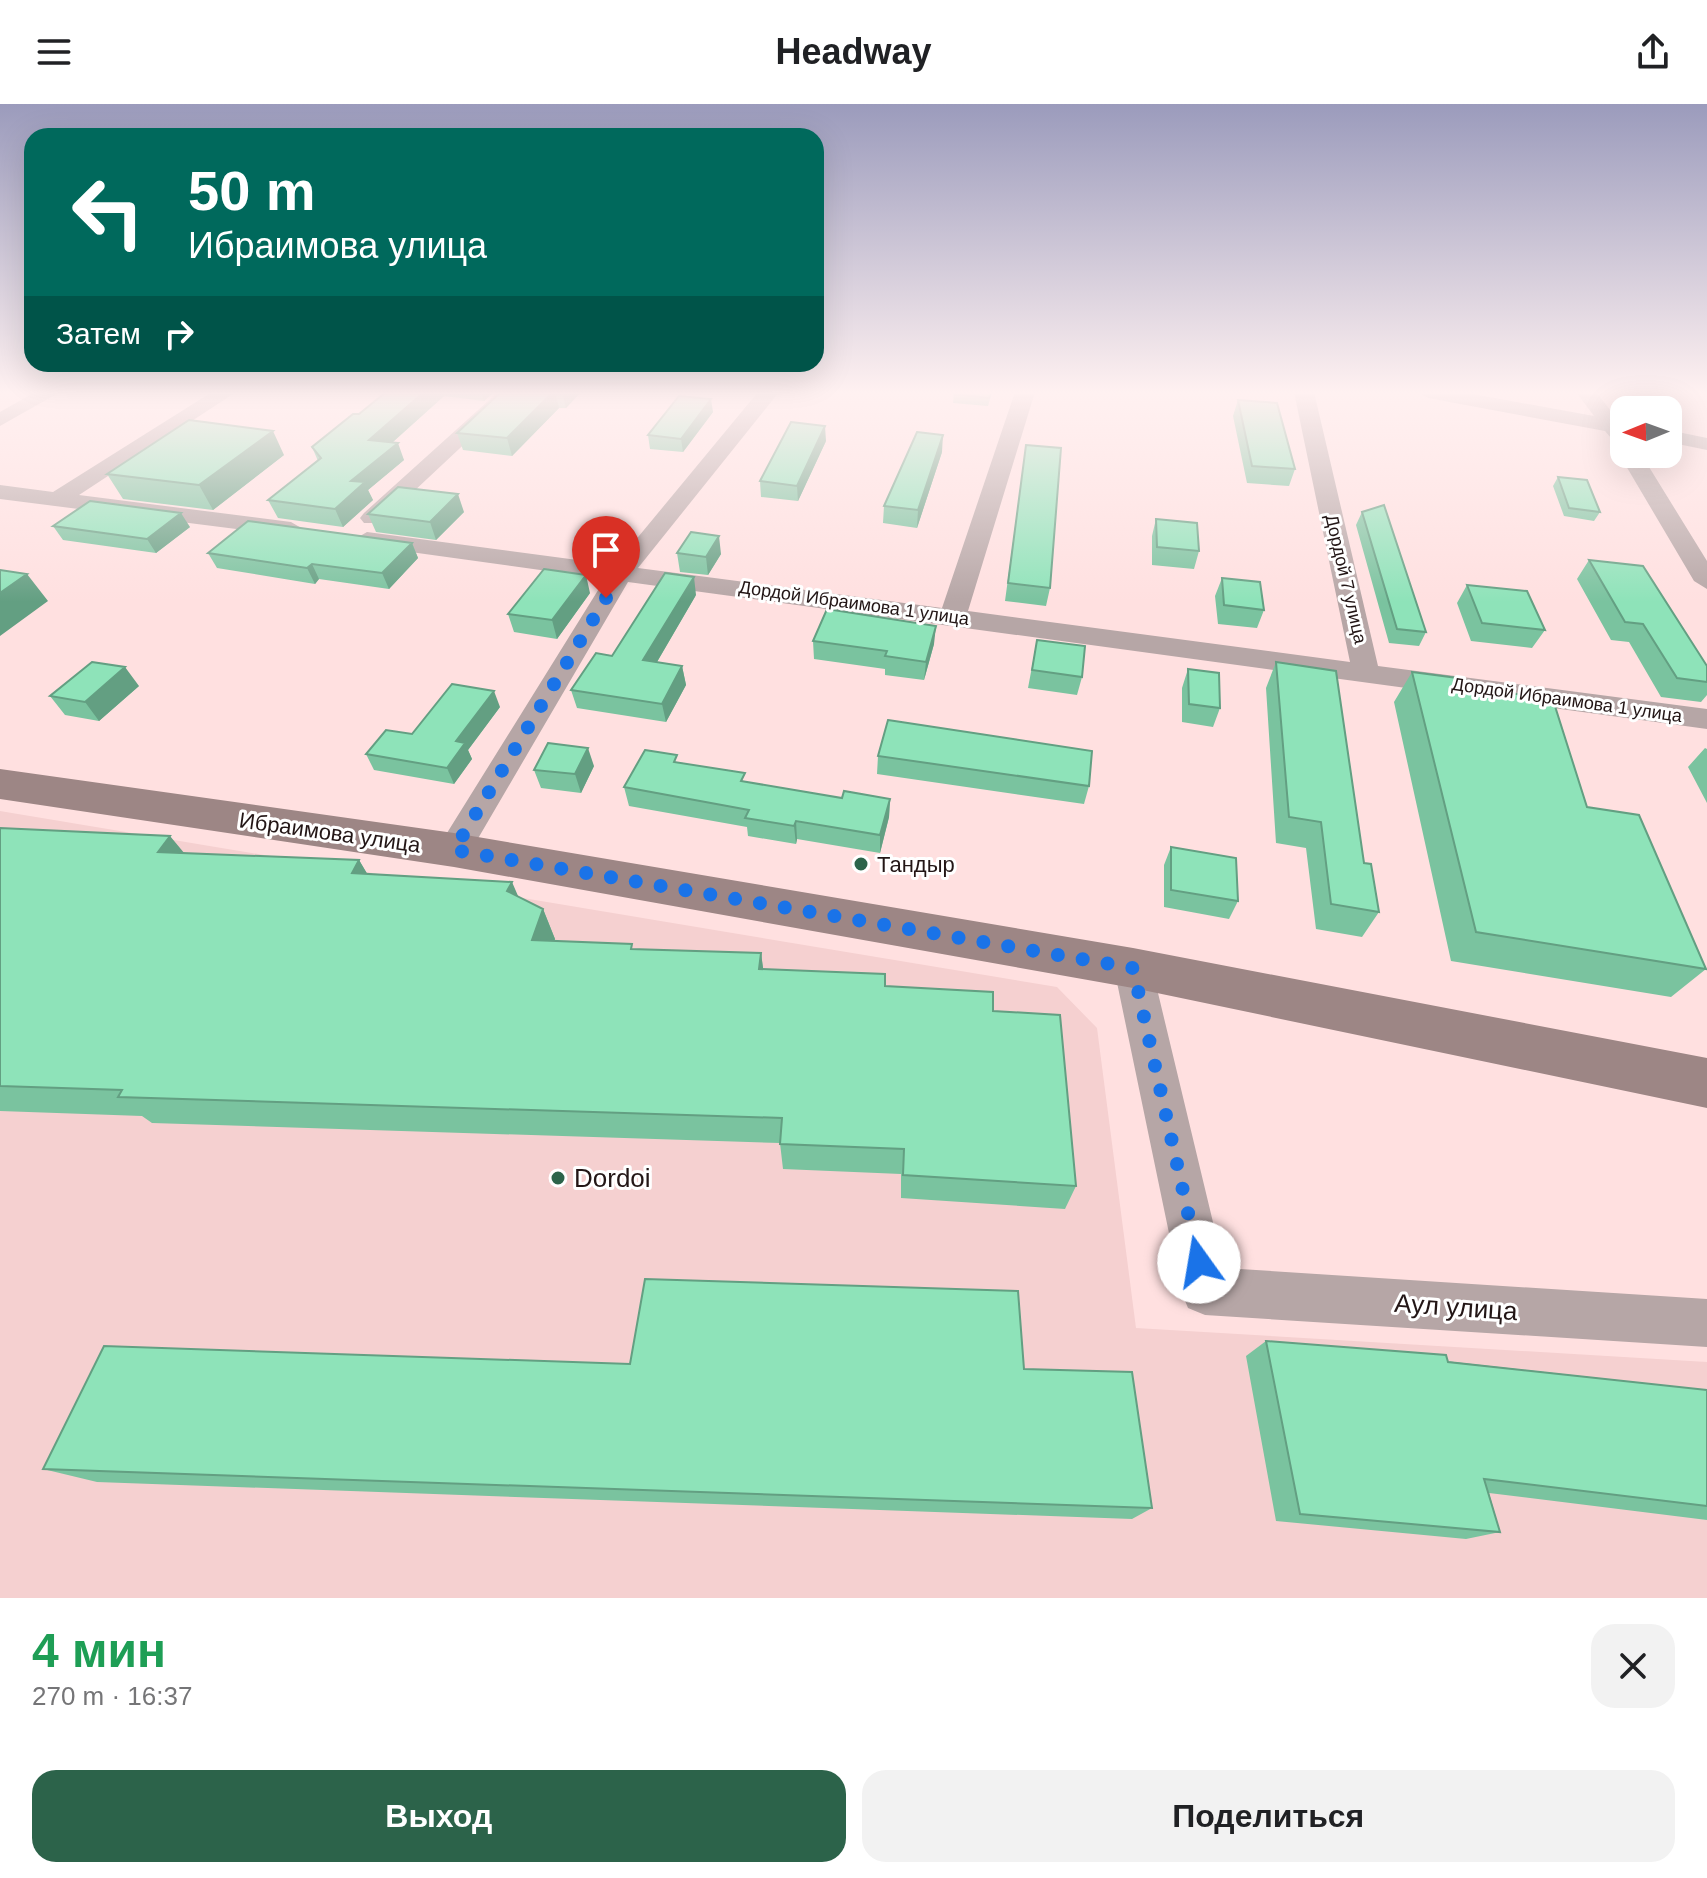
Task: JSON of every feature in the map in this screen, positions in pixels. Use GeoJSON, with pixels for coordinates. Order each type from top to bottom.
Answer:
{"type":"FeatureCollection","features":[{"type":"Feature","properties":{"kind":"main road","name":"Ибраимова улица"},"geometry":{"type":"LineString","coordinates":[[0,784],[454,850],[1133,968],[1707,1083]]}},
{"type":"Feature","properties":{"kind":"street"},"geometry":{"type":"LineString","coordinates":[[58,499],[117,462]]}},
{"type":"Feature","properties":{"kind":"street"},"geometry":{"type":"LineString","coordinates":[[336,535],[425,462]]}},
{"type":"Feature","properties":{"kind":"street"},"geometry":{"type":"LineString","coordinates":[[454,850],[621,573],[712,462]]}},
{"type":"Feature","properties":{"kind":"street"},"geometry":{"type":"LineString","coordinates":[[953,616],[1003,462]]}},
{"type":"Feature","properties":{"kind":"street","name":"Дордой 7 улица"},"geometry":{"type":"LineString","coordinates":[[1319,462],[1366,673]]}},
{"type":"Feature","properties":{"kind":"street"},"geometry":{"type":"LineString","coordinates":[[1638,468],[1707,581]]}},
{"type":"Feature","properties":{"kind":"street","name":"Дордой Ибраимова 1 улица"},"geometry":{"type":"LineString","coordinates":[[0,492],[953,616],[1707,719]]}},
{"type":"Feature","properties":{"kind":"street","name":"Аул улица"},"geometry":{"type":"LineString","coordinates":[[1133,968],[1205,1291],[1707,1323]]}},
{"type":"Feature","properties":{"kind":"shaded area","name":"Dordoi"},"geometry":{"type":"Polygon","coordinates":[[[0,811],[1057,987],[1097,1028],[1136,1328],[1707,1362],[1707,1598],[0,1598],[0,811]]]}},
{"type":"Feature","properties":{"kind":"building"},"geometry":{"type":"Polygon","coordinates":[[[126,462],[231,462],[199,485],[107,474],[126,462]]]}},
{"type":"Feature","properties":{"kind":"building"},"geometry":{"type":"Polygon","coordinates":[[[316,462],[375,462],[351,481],[365,482],[335,509],[268,500],[316,462]]]}},
{"type":"Feature","properties":{"kind":"building"},"geometry":{"type":"Polygon","coordinates":[[[770,462],[808,462],[797,486],[760,481],[770,462]]]}},
{"type":"Feature","properties":{"kind":"building"},"geometry":{"type":"Polygon","coordinates":[[[904,462],[934,462],[918,510],[884,506],[904,462]]]}},
{"type":"Feature","properties":{"kind":"building"},"geometry":{"type":"Polygon","coordinates":[[[1024,462],[1060,462],[1050,588],[1008,583],[1024,462]]]}},
{"type":"Feature","properties":{"kind":"building"},"geometry":{"type":"Polygon","coordinates":[[[1251,462],[1293,462],[1295,469],[1252,466],[1251,462]]]}},
{"type":"Feature","properties":{"kind":"building"},"geometry":{"type":"Polygon","coordinates":[[[1558,477],[1587,480],[1600,512],[1569,508],[1558,477]]]}},
{"type":"Feature","properties":{"kind":"building"},"geometry":{"type":"Polygon","coordinates":[[[398,487],[458,494],[430,522],[368,514],[398,487]]]}},
{"type":"Feature","properties":{"kind":"building"},"geometry":{"type":"Polygon","coordinates":[[[90,501],[181,513],[147,539],[53,526],[90,501]]]}},
{"type":"Feature","properties":{"kind":"building"},"geometry":{"type":"Polygon","coordinates":[[[1384,505],[1426,632],[1397,629],[1362,512],[1384,505]]]}},
{"type":"Feature","properties":{"kind":"building"},"geometry":{"type":"Polygon","coordinates":[[[1156,519],[1197,523],[1199,551],[1157,547],[1156,519]]]}},
{"type":"Feature","properties":{"kind":"building"},"geometry":{"type":"Polygon","coordinates":[[[248,521],[412,543],[382,573],[312,564],[307,568],[208,553],[248,521]]]}},
{"type":"Feature","properties":{"kind":"building"},"geometry":{"type":"Polygon","coordinates":[[[691,532],[719,536],[706,557],[677,553],[691,532]]]}},
{"type":"Feature","properties":{"kind":"building"},"geometry":{"type":"Polygon","coordinates":[[[1589,560],[1643,566],[1707,666],[1707,682],[1677,678],[1643,624],[1625,622],[1589,560]]]}},
{"type":"Feature","properties":{"kind":"building"},"geometry":{"type":"Polygon","coordinates":[[[544,569],[586,575],[552,620],[508,614],[544,569]]]}},
{"type":"Feature","properties":{"kind":"building"},"geometry":{"type":"Polygon","coordinates":[[[0,570],[27,574],[0,593],[0,570]]]}},
{"type":"Feature","properties":{"kind":"building"},"geometry":{"type":"Polygon","coordinates":[[[665,573],[694,577],[643,660],[682,666],[662,704],[571,690],[596,653],[612,656],[665,573]]]}},
{"type":"Feature","properties":{"kind":"building"},"geometry":{"type":"Polygon","coordinates":[[[1222,578],[1260,582],[1264,610],[1224,605],[1222,578]]]}},
{"type":"Feature","properties":{"kind":"building"},"geometry":{"type":"Polygon","coordinates":[[[1467,585],[1527,591],[1545,630],[1482,623],[1467,585]]]}},
{"type":"Feature","properties":{"kind":"building"},"geometry":{"type":"Polygon","coordinates":[[[827,609],[936,626],[926,662],[885,656],[887,651],[813,641],[827,609]]]}},
{"type":"Feature","properties":{"kind":"building"},"geometry":{"type":"Polygon","coordinates":[[[1037,640],[1085,646],[1082,677],[1032,670],[1037,640]]]}},
{"type":"Feature","properties":{"kind":"building"},"geometry":{"type":"Polygon","coordinates":[[[92,662],[125,667],[85,702],[50,696],[92,662]]]}},
{"type":"Feature","properties":{"kind":"building"},"geometry":{"type":"Polygon","coordinates":[[[1276,662],[1336,671],[1364,863],[1371,864],[1379,912],[1331,904],[1321,822],[1289,817],[1276,662]]]}},
{"type":"Feature","properties":{"kind":"building"},"geometry":{"type":"Polygon","coordinates":[[[1188,669],[1219,673],[1220,708],[1189,704],[1188,669]]]}},
{"type":"Feature","properties":{"kind":"building"},"geometry":{"type":"Polygon","coordinates":[[[1412,672],[1465,679],[1467,686],[1553,700],[1587,807],[1639,815],[1706,969],[1476,932],[1412,672]]]}},
{"type":"Feature","properties":{"kind":"building"},"geometry":{"type":"Polygon","coordinates":[[[452,684],[494,691],[456,741],[465,743],[447,768],[366,754],[386,730],[412,734],[452,684]]]}},
{"type":"Feature","properties":{"kind":"building"},"geometry":{"type":"Polygon","coordinates":[[[888,720],[1092,751],[1089,786],[878,756],[888,720]]]}},
{"type":"Feature","properties":{"kind":"building"},"geometry":{"type":"Polygon","coordinates":[[[548,743],[588,748],[575,774],[534,770],[548,743]]]}},
{"type":"Feature","properties":{"kind":"building"},"geometry":{"type":"Polygon","coordinates":[[[645,750],[677,755],[674,762],[745,773],[741,781],[842,798],[844,791],[890,799],[880,835],[796,821],[794,826],[745,818],[749,810],[624,787],[645,750]]]}},
{"type":"Feature","properties":{"kind":"building"},"geometry":{"type":"Polygon","coordinates":[[[0,828],[170,836],[158,852],[359,860],[352,873],[512,882],[507,891],[543,909],[532,940],[632,944],[631,949],[761,953],[759,969],[885,974],[885,986],[993,992],[993,1011],[1060,1015],[1076,1186],[903,1175],[904,1149],[780,1144],[782,1118],[118,1097],[122,1090],[0,1086],[0,828]]]}},
{"type":"Feature","properties":{"kind":"building"},"geometry":{"type":"Polygon","coordinates":[[[1171,847],[1236,858],[1238,901],[1171,890],[1171,847]]]}},
{"type":"Feature","properties":{"kind":"building"},"geometry":{"type":"Polygon","coordinates":[[[645,1279],[1018,1291],[1024,1369],[1132,1372],[1152,1508],[43,1469],[104,1346],[630,1364],[645,1279]]]}},
{"type":"Feature","properties":{"kind":"building"},"geometry":{"type":"Polygon","coordinates":[[[1266,1341],[1446,1355],[1448,1362],[1707,1390],[1707,1506],[1484,1479],[1500,1532],[1300,1514],[1266,1341]]]}},
{"type":"Feature","properties":{"kind":"place","name":"Тандыр"},"geometry":{"type":"Point","coordinates":[861,864]}},
{"type":"Feature","properties":{"kind":"place","name":"Dordoi"},"geometry":{"type":"Point","coordinates":[558,1178]}},
{"type":"Feature","properties":{"kind":"route"},"geometry":{"type":"LineString","coordinates":[[606,598],[454,850],[1133,968],[1199,1262]]}}]}
